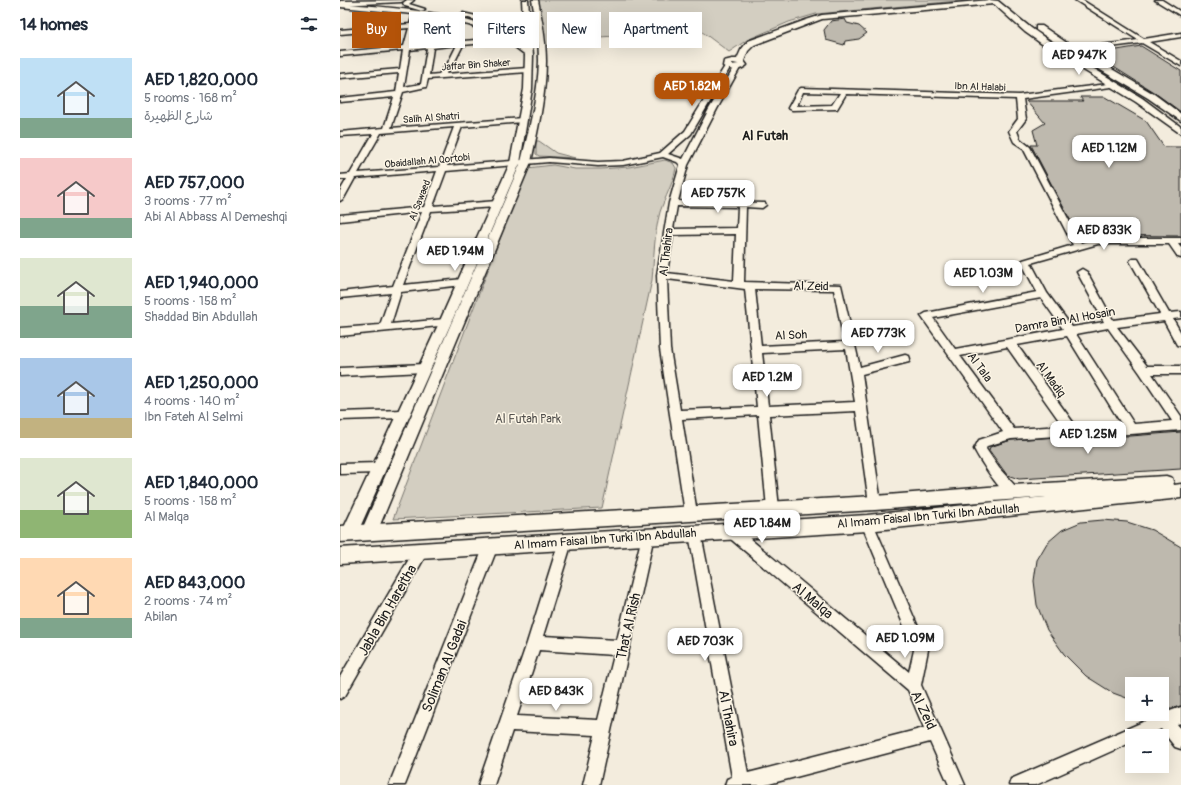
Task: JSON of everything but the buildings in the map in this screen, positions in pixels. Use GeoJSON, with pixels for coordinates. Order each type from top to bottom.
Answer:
{"type":"FeatureCollection","features":[{"type":"Feature","properties":{"kind":"main road"},"geometry":{"type":"LineString","coordinates":[[340,0],[356,0]]}},
{"type":"Feature","properties":{"kind":"main road"},"geometry":{"type":"LineString","coordinates":[[340,4],[401,0]]}},
{"type":"Feature","properties":{"kind":"main road","name":"Al Imam Faisal Ibn Turki Ibn Abdullah"},"geometry":{"type":"LineString","coordinates":[[345,534],[875,503],[1013,492],[1181,482]]}},
{"type":"Feature","properties":{"kind":"main road","name":"Al Imam Faisal Ibn Turki Ibn Abdullah"},"geometry":{"type":"LineString","coordinates":[[340,556],[867,523],[1181,491]]}},
{"type":"Feature","properties":{"kind":"street"},"geometry":{"type":"LineString","coordinates":[[411,0],[406,3],[410,7],[456,13],[473,18]]}},
{"type":"Feature","properties":{"kind":"street"},"geometry":{"type":"LineString","coordinates":[[525,0],[526,12]]}},
{"type":"Feature","properties":{"kind":"street"},"geometry":{"type":"LineString","coordinates":[[369,532],[526,162],[539,103],[542,47],[535,0]]}},
{"type":"Feature","properties":{"kind":"street"},"geometry":{"type":"LineString","coordinates":[[735,64],[744,42],[747,39],[789,22],[816,14],[971,0]]}},
{"type":"Feature","properties":{"kind":"street"},"geometry":{"type":"LineString","coordinates":[[1078,0],[1181,64]]}},
{"type":"Feature","properties":{"kind":"street"},"geometry":{"type":"LineString","coordinates":[[1158,0],[1181,14]]}},
{"type":"Feature","properties":{"kind":"street"},"geometry":{"type":"LineString","coordinates":[[663,155],[688,132],[751,43],[808,21],[822,18],[994,1],[1028,30],[1064,55],[1140,100],[1181,131]]}},
{"type":"Feature","properties":{"kind":"street"},"geometry":{"type":"LineString","coordinates":[[340,4],[409,13]]}},
{"type":"Feature","properties":{"kind":"street"},"geometry":{"type":"LineString","coordinates":[[1033,23],[1074,51],[1146,93],[1181,118]]}},
{"type":"Feature","properties":{"kind":"street"},"geometry":{"type":"LineString","coordinates":[[340,32],[409,27]]}},
{"type":"Feature","properties":{"kind":"street"},"geometry":{"type":"LineString","coordinates":[[465,34],[473,32]]}},
{"type":"Feature","properties":{"kind":"street"},"geometry":{"type":"LineString","coordinates":[[465,34],[473,35]]}},
{"type":"Feature","properties":{"kind":"street"},"geometry":{"type":"LineString","coordinates":[[1064,55],[1074,51],[1181,35]]}},
{"type":"Feature","properties":{"kind":"street"},"geometry":{"type":"LineString","coordinates":[[1173,36],[1181,41]]}},
{"type":"Feature","properties":{"kind":"street"},"geometry":{"type":"LineString","coordinates":[[340,198],[383,131],[400,92],[409,44]]}},
{"type":"Feature","properties":{"kind":"street"},"geometry":{"type":"LineString","coordinates":[[340,54],[408,48]]}},
{"type":"Feature","properties":{"kind":"street"},"geometry":{"type":"LineString","coordinates":[[340,100],[400,92],[424,86],[432,48]]}},
{"type":"Feature","properties":{"kind":"street"},"geometry":{"type":"LineString","coordinates":[[441,76],[451,63],[458,48]]}},
{"type":"Feature","properties":{"kind":"street"},"geometry":{"type":"LineString","coordinates":[[520,48],[529,55]]}},
{"type":"Feature","properties":{"kind":"street"},"geometry":{"type":"LineString","coordinates":[[345,534],[379,468],[443,328],[515,163],[527,100],[529,48]]}},
{"type":"Feature","properties":{"kind":"street","name":"Al Thahira"},"geometry":{"type":"LineString","coordinates":[[690,513],[665,349],[662,275],[673,203],[684,165],[735,64]]}},
{"type":"Feature","properties":{"kind":"street","name":"Jaffar Bin Shaker"},"geometry":{"type":"LineString","coordinates":[[425,77],[528,70]]}},
{"type":"Feature","properties":{"kind":"street"},"geometry":{"type":"LineString","coordinates":[[340,76],[404,71]]}},
{"type":"Feature","properties":{"kind":"street","name":"Ibn Al Halabi"},"geometry":{"type":"LineString","coordinates":[[844,92],[834,107],[792,108],[801,90],[1019,97],[1116,85]]}},
{"type":"Feature","properties":{"kind":"street"},"geometry":{"type":"LineString","coordinates":[[1019,97],[1022,120],[1013,130],[1017,140],[1026,147],[1078,246]]}},
{"type":"Feature","properties":{"kind":"street","name":"Salih Al Shatri"},"geometry":{"type":"LineString","coordinates":[[340,134],[523,120]]}},
{"type":"Feature","properties":{"kind":"street","name":"Al Sawaed"},"geometry":{"type":"LineString","coordinates":[[384,329],[397,289],[459,124]]}},
{"type":"Feature","properties":{"kind":"street"},"geometry":{"type":"LineString","coordinates":[[530,143],[530,150],[535,156],[545,159],[598,164],[623,163],[663,155],[680,160],[684,165]]}},
{"type":"Feature","properties":{"kind":"street"},"geometry":{"type":"LineString","coordinates":[[515,163],[559,161]]}},
{"type":"Feature","properties":{"kind":"street","name":"Obaidallah Al Qortobi"},"geometry":{"type":"LineString","coordinates":[[340,177],[515,163]]}},
{"type":"Feature","properties":{"kind":"street"},"geometry":{"type":"LineString","coordinates":[[673,203],[762,205]]}},
{"type":"Feature","properties":{"kind":"street"},"geometry":{"type":"LineString","coordinates":[[340,218],[427,208],[497,204]]}},
{"type":"Feature","properties":{"kind":"street"},"geometry":{"type":"LineString","coordinates":[[742,204],[741,231],[745,285],[757,350],[773,508]]}},
{"type":"Feature","properties":{"kind":"street"},"geometry":{"type":"LineString","coordinates":[[668,232],[741,231]]}},
{"type":"Feature","properties":{"kind":"street"},"geometry":{"type":"LineString","coordinates":[[1131,429],[1070,332],[1043,294],[1026,262],[1098,241],[1177,241],[1181,255]]}},
{"type":"Feature","properties":{"kind":"street"},"geometry":{"type":"LineString","coordinates":[[1135,261],[1181,342]]}},
{"type":"Feature","properties":{"kind":"street"},"geometry":{"type":"LineString","coordinates":[[1013,492],[996,475],[980,449],[983,443],[1011,434],[1072,430],[1131,429],[1181,425],[1144,370],[1110,324],[1082,272]]}},
{"type":"Feature","properties":{"kind":"street","name":"Al Zeid"},"geometry":{"type":"LineString","coordinates":[[662,275],[745,285],[838,287],[856,372],[875,503]]}},
{"type":"Feature","properties":{"kind":"street"},"geometry":{"type":"LineString","coordinates":[[340,295],[463,282]]}},
{"type":"Feature","properties":{"kind":"street","name":"Al Tala"},"geometry":{"type":"LineString","coordinates":[[1011,434],[926,316],[1043,294]]}},
{"type":"Feature","properties":{"kind":"street","name":"Damra Bin Al Hosain"},"geometry":{"type":"LineString","coordinates":[[954,353],[1110,324],[1167,316],[1181,316]]}},
{"type":"Feature","properties":{"kind":"street"},"geometry":{"type":"LineString","coordinates":[[443,328],[440,336],[443,339],[448,338],[453,334]]}},
{"type":"Feature","properties":{"kind":"street"},"geometry":{"type":"LineString","coordinates":[[340,332],[384,329],[443,328]]}},
{"type":"Feature","properties":{"kind":"street","name":"Al Madiq"},"geometry":{"type":"LineString","coordinates":[[1010,343],[1072,430]]}},
{"type":"Feature","properties":{"kind":"street","name":"Al Soh"},"geometry":{"type":"LineString","coordinates":[[757,350],[850,345]]}},
{"type":"Feature","properties":{"kind":"street"},"geometry":{"type":"LineString","coordinates":[[432,351],[436,348],[442,348],[445,351],[445,354]]}},
{"type":"Feature","properties":{"kind":"street"},"geometry":{"type":"LineString","coordinates":[[856,372],[905,359]]}},
{"type":"Feature","properties":{"kind":"street"},"geometry":{"type":"LineString","coordinates":[[340,372],[424,368]]}},
{"type":"Feature","properties":{"kind":"street"},"geometry":{"type":"LineString","coordinates":[[1144,370],[1181,370]]}},
{"type":"Feature","properties":{"kind":"street"},"geometry":{"type":"LineString","coordinates":[[676,415],[860,406]]}},
{"type":"Feature","properties":{"kind":"street"},"geometry":{"type":"LineString","coordinates":[[340,416],[403,414]]}},
{"type":"Feature","properties":{"kind":"street"},"geometry":{"type":"LineString","coordinates":[[340,469],[379,468]]}},
{"type":"Feature","properties":{"kind":"street","name":"Al Zeid"},"geometry":{"type":"LineString","coordinates":[[867,523],[921,650],[913,685],[957,785]]}},
{"type":"Feature","properties":{"kind":"street","name":"Al Malqa"},"geometry":{"type":"LineString","coordinates":[[731,532],[913,685]]}},
{"type":"Feature","properties":{"kind":"street","name":"Al Thahira"},"geometry":{"type":"LineString","coordinates":[[695,534],[739,784]]}},
{"type":"Feature","properties":{"kind":"street","name":"That Al Rish"},"geometry":{"type":"LineString","coordinates":[[591,785],[648,536]]}},
{"type":"Feature","properties":{"kind":"street"},"geometry":{"type":"LineString","coordinates":[[486,785],[534,643],[565,542]]}},
{"type":"Feature","properties":{"kind":"street","name":"Soliman Al Gadai"},"geometry":{"type":"LineString","coordinates":[[397,785],[492,546]]}},
{"type":"Feature","properties":{"kind":"street","name":"Jabla Bin Hareitha"},"geometry":{"type":"LineString","coordinates":[[340,691],[421,550]]}},
{"type":"Feature","properties":{"kind":"street"},"geometry":{"type":"LineString","coordinates":[[534,643],[623,648]]}},
{"type":"Feature","properties":{"kind":"street"},"geometry":{"type":"LineString","coordinates":[[1169,719],[1181,715]]}},
{"type":"Feature","properties":{"kind":"street"},"geometry":{"type":"LineString","coordinates":[[1017,785],[1162,721]]}},
{"type":"Feature","properties":{"kind":"street"},"geometry":{"type":"LineString","coordinates":[[1165,721],[1181,741]]}},
{"type":"Feature","properties":{"kind":"street"},"geometry":{"type":"LineString","coordinates":[[506,723],[604,728]]}},
{"type":"Feature","properties":{"kind":"street"},"geometry":{"type":"LineString","coordinates":[[739,784],[935,733]]}},
{"type":"Feature","properties":{"kind":"green space"},"geometry":{"type":"Polygon","coordinates":[[[535,0],[969,0],[816,14],[789,22],[747,40],[729,52],[702,32],[702,12],[609,12],[609,36],[601,37],[601,12],[547,12],[547,45],[542,47],[539,27],[539,12],[537,12],[535,0]]]}},
{"type":"Feature","properties":{"kind":"green space"},"geometry":{"type":"Polygon","coordinates":[[[536,141],[539,141],[556,153],[575,158],[539,156],[536,154],[536,141]]]}},
{"type":"Feature","properties":{"kind":"green space","name":"Al Futah Park"},"geometry":{"type":"Polygon","coordinates":[[[665,160],[673,163],[676,168],[658,220],[655,237],[652,280],[602,508],[393,519],[527,168],[553,165],[575,169],[601,169],[629,167],[665,160]]]}},
{"type":"Feature","properties":{"kind":"district","name":"Al Futah"},"geometry":{"type":"Point","coordinates":[765,135]}}]}
